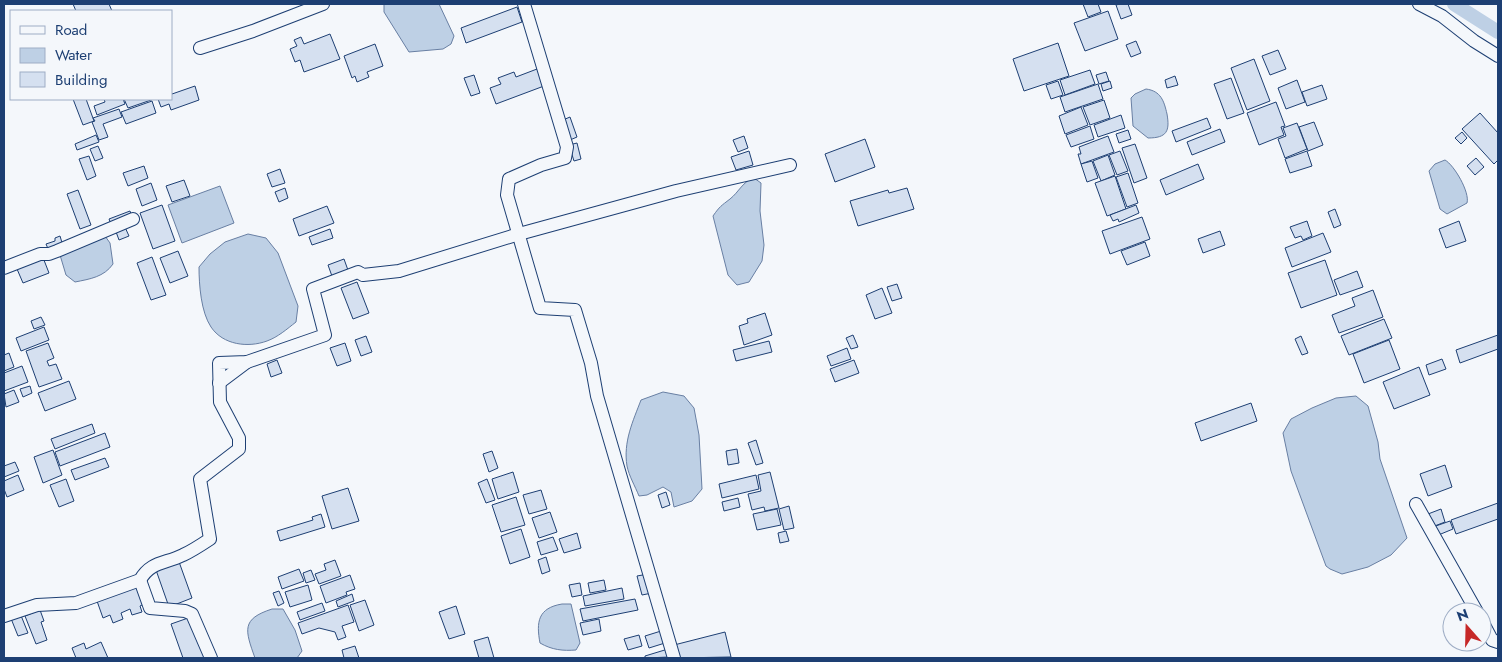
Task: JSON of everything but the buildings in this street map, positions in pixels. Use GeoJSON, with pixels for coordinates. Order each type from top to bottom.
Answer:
{"type":"FeatureCollection","features":[{"type":"Feature","properties":{"kind":"street"},"geometry":{"type":"LineString","coordinates":[[200,48],[253,31],[323,4]]}},
{"type":"Feature","properties":{"kind":"street"},"geometry":{"type":"LineString","coordinates":[[524,4],[567,146],[565,158],[541,165],[509,179],[508,195],[540,308],[575,310],[591,363],[597,396],[674,658]]}},
{"type":"Feature","properties":{"kind":"street"},"geometry":{"type":"LineString","coordinates":[[1419,4],[1442,16],[1474,41],[1498,56]]}},
{"type":"Feature","properties":{"kind":"street"},"geometry":{"type":"LineString","coordinates":[[4,616],[37,605],[76,604],[140,580],[151,566],[183,555],[210,539],[200,478],[238,449],[239,438],[220,402],[219,363],[247,362],[325,335],[312,289],[358,272],[364,275],[399,271],[519,234],[676,191],[790,165]]}},
{"type":"Feature","properties":{"kind":"street"},"geometry":{"type":"LineString","coordinates":[[4,268],[40,254],[49,254],[57,251],[133,219]]}},
{"type":"Feature","properties":{"kind":"street"},"geometry":{"type":"LineString","coordinates":[[1416,504],[1471,602]]}},
{"type":"Feature","properties":{"kind":"street"},"geometry":{"type":"LineString","coordinates":[[140,580],[150,608],[186,611],[192,614],[211,658]]}},
{"type":"Feature","properties":{"kind":"water"},"geometry":{"type":"Polygon","coordinates":[[[384,4],[439,4],[454,36],[451,44],[443,49],[409,52],[384,12],[384,4]]]}},
{"type":"Feature","properties":{"kind":"water"},"geometry":{"type":"Polygon","coordinates":[[[1146,89],[1155,92],[1161,97],[1166,109],[1167,129],[1159,137],[1148,138],[1133,126],[1131,98],[1146,89]]]}},
{"type":"Feature","properties":{"kind":"water"},"geometry":{"type":"Polygon","coordinates":[[[1445,160],[1453,167],[1460,179],[1467,198],[1467,203],[1447,214],[1440,209],[1429,171],[1435,164],[1445,160]]]}},
{"type":"Feature","properties":{"kind":"water"},"geometry":{"type":"Polygon","coordinates":[[[754,178],[761,183],[760,211],[764,245],[762,261],[749,282],[737,285],[728,275],[713,216],[744,184],[754,178]]]}},
{"type":"Feature","properties":{"kind":"water"},"geometry":{"type":"Polygon","coordinates":[[[220,186],[234,223],[182,243],[168,205],[220,186]]]}},
{"type":"Feature","properties":{"kind":"water"},"geometry":{"type":"Polygon","coordinates":[[[248,234],[266,238],[278,253],[298,306],[296,322],[282,333],[267,341],[244,344],[222,338],[211,327],[203,306],[199,267],[210,254],[225,242],[248,234]]]}},
{"type":"Feature","properties":{"kind":"water"},"geometry":{"type":"Polygon","coordinates":[[[105,236],[110,243],[113,264],[105,272],[96,277],[75,282],[66,275],[60,255],[105,236]]]}},
{"type":"Feature","properties":{"kind":"water"},"geometry":{"type":"Polygon","coordinates":[[[663,392],[684,396],[694,408],[699,435],[702,489],[692,501],[674,507],[671,492],[663,487],[647,495],[639,496],[629,474],[626,457],[629,432],[641,400],[663,392]]]}},
{"type":"Feature","properties":{"kind":"water"},"geometry":{"type":"Polygon","coordinates":[[[1356,396],[1368,406],[1378,442],[1380,459],[1407,538],[1391,555],[1368,567],[1342,574],[1326,566],[1291,471],[1283,433],[1291,419],[1312,408],[1336,398],[1356,396]]]}},
{"type":"Feature","properties":{"kind":"water"},"geometry":{"type":"Polygon","coordinates":[[[562,604],[571,604],[580,643],[576,650],[558,649],[540,643],[538,629],[540,617],[548,609],[562,604]]]}},
{"type":"Feature","properties":{"kind":"water"},"geometry":{"type":"Polygon","coordinates":[[[272,609],[283,609],[295,630],[302,651],[297,658],[255,658],[249,640],[248,627],[255,617],[272,609]]]}},
{"type":"Feature","properties":{"kind":"waterway"},"geometry":{"type":"LineString","coordinates":[[1454,4],[1498,32]]}}]}
